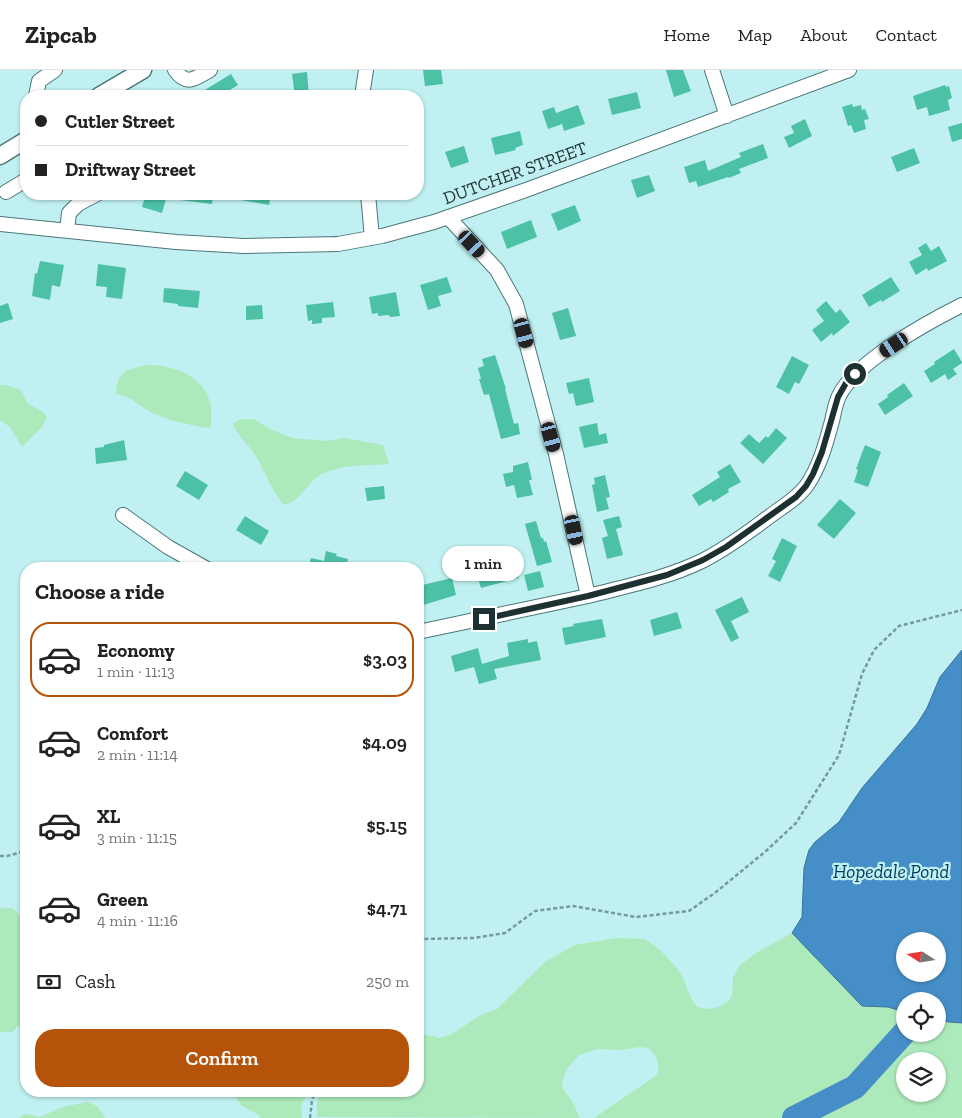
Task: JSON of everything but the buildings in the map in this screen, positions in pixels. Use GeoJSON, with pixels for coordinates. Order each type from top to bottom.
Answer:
{"type":"FeatureCollection","features":[{"type":"Feature","properties":{"kind":"main road"},"geometry":{"type":"LineString","coordinates":[[109,90],[144,70]]}},
{"type":"Feature","properties":{"kind":"main road"},"geometry":{"type":"LineString","coordinates":[[0,156],[20,144]]}},
{"type":"Feature","properties":{"kind":"street"},"geometry":{"type":"LineString","coordinates":[[37,90],[39,82],[55,70]]}},
{"type":"Feature","properties":{"kind":"street"},"geometry":{"type":"LineString","coordinates":[[175,70],[186,80],[191,80],[210,70]]}},
{"type":"Feature","properties":{"kind":"street"},"geometry":{"type":"LineString","coordinates":[[363,90],[366,70]]}},
{"type":"Feature","properties":{"kind":"street"},"geometry":{"type":"LineString","coordinates":[[712,70],[727,116]]}},
{"type":"Feature","properties":{"kind":"street","name":"DUTCHER STREET"},"geometry":{"type":"LineString","coordinates":[[0,224],[176,242],[244,246],[338,244],[372,238],[448,217],[849,70]]}},
{"type":"Feature","properties":{"kind":"street"},"geometry":{"type":"LineString","coordinates":[[6,192],[20,184]]}},
{"type":"Feature","properties":{"kind":"street"},"geometry":{"type":"LineString","coordinates":[[67,230],[69,213],[78,204],[86,200]]}},
{"type":"Feature","properties":{"kind":"street"},"geometry":{"type":"LineString","coordinates":[[369,200],[372,238]]}},
{"type":"Feature","properties":{"kind":"street"},"geometry":{"type":"LineString","coordinates":[[448,217],[497,270],[516,304],[556,454],[588,596]]}},
{"type":"Feature","properties":{"kind":"street"},"geometry":{"type":"LineString","coordinates":[[424,631],[588,596],[667,575],[703,560],[726,547],[796,497],[806,486],[814,473],[828,434],[838,397],[846,383],[867,363],[962,306]]}},
{"type":"Feature","properties":{"kind":"street"},"geometry":{"type":"LineString","coordinates":[[123,514],[168,547],[195,562]]}},
{"type":"Feature","properties":{"kind":"path"},"geometry":{"type":"LineString","coordinates":[[424,939],[474,938],[505,933],[535,911],[573,906],[636,917],[689,911],[716,892],[766,851],[796,823],[839,755],[862,674],[874,650],[900,626],[962,610]]}},
{"type":"Feature","properties":{"kind":"path"},"geometry":{"type":"LineString","coordinates":[[0,856],[20,853]]}},
{"type":"Feature","properties":{"kind":"path"},"geometry":{"type":"LineString","coordinates":[[310,1118],[313,1097]]}},
{"type":"Feature","properties":{"kind":"green space"},"geometry":{"type":"Polygon","coordinates":[[[146,365],[175,369],[185,373],[201,385],[211,405],[211,425],[209,428],[170,420],[150,412],[131,399],[116,393],[118,380],[124,373],[133,368],[146,365]]]}},
{"type":"Feature","properties":{"kind":"green space"},"geometry":{"type":"Polygon","coordinates":[[[0,385],[21,390],[27,403],[44,413],[47,417],[42,427],[22,447],[10,427],[0,420],[0,385]]]}},
{"type":"Feature","properties":{"kind":"green space"},"geometry":{"type":"Polygon","coordinates":[[[242,419],[254,419],[270,429],[292,438],[327,441],[344,438],[383,445],[389,464],[349,466],[333,469],[320,475],[296,499],[284,505],[254,453],[235,428],[233,423],[242,419]]]}},
{"type":"Feature","properties":{"kind":"green space"},"geometry":{"type":"Polygon","coordinates":[[[12,908],[20,915],[20,1026],[12,1032],[0,1032],[0,909],[12,908]]]}},
{"type":"Feature","properties":{"kind":"green space"},"geometry":{"type":"Polygon","coordinates":[[[792,933],[862,1006],[888,1007],[896,1009],[896,1042],[946,1042],[946,1022],[962,1023],[962,1118],[594,1118],[657,1075],[658,1064],[653,1053],[648,1048],[640,1047],[620,1050],[597,1049],[579,1055],[567,1069],[562,1082],[563,1089],[572,1101],[580,1118],[317,1117],[318,1097],[424,1097],[424,1034],[440,1038],[452,1034],[479,1016],[497,1009],[545,962],[575,945],[618,938],[645,939],[660,950],[677,968],[697,1007],[707,1009],[718,1007],[727,1002],[732,996],[733,977],[740,965],[756,953],[792,933]]]}},
{"type":"Feature","properties":{"kind":"green space"},"geometry":{"type":"Polygon","coordinates":[[[235,1097],[305,1097],[301,1106],[302,1118],[260,1118],[259,1115],[242,1106],[235,1097]]]}},
{"type":"Feature","properties":{"kind":"green space"},"geometry":{"type":"Polygon","coordinates":[[[87,1102],[97,1106],[105,1118],[18,1118],[25,1114],[40,1117],[63,1107],[87,1102]]]}},
{"type":"Feature","properties":{"kind":"water","name":"Hopedale Pond"},"geometry":{"type":"Polygon","coordinates":[[[962,650],[962,1023],[946,1022],[946,992],[896,992],[896,1009],[888,1007],[862,1006],[792,933],[802,917],[804,868],[809,850],[815,842],[839,822],[862,788],[917,724],[927,708],[940,677],[962,650]]]}},
{"type":"Feature","properties":{"kind":"waterway"},"geometry":{"type":"LineString","coordinates":[[794,1118],[855,1087],[896,1042]]}},
{"type":"Feature","properties":{"kind":"route"},"geometry":{"type":"LineString","coordinates":[[484,619],[588,596],[667,575],[703,560],[726,547],[796,497],[806,486],[822,452],[838,397],[846,383],[855,374]]}}]}
